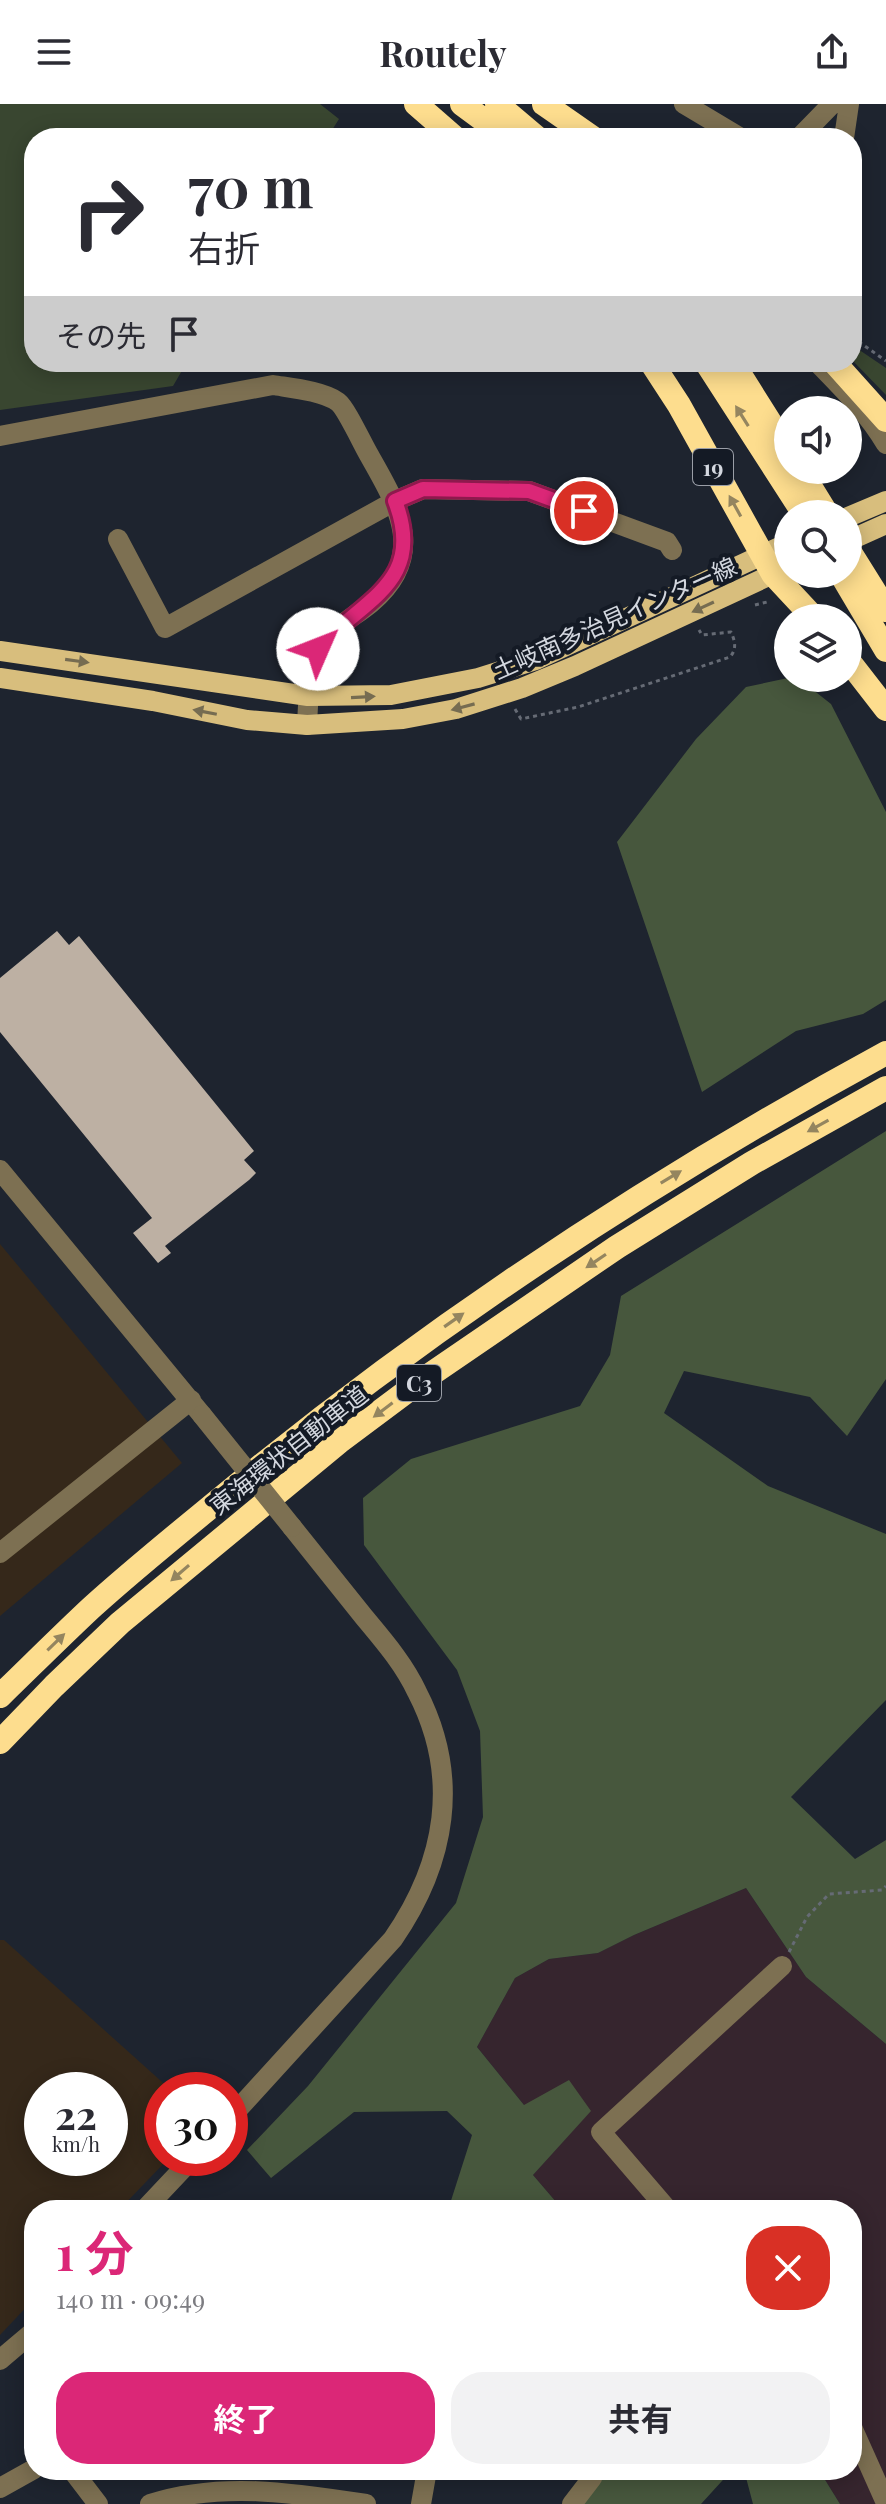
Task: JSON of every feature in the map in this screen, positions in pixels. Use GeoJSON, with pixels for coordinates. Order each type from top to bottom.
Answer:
{"type":"FeatureCollection","features":[{"type":"Feature","properties":{"kind":"highway"},"geometry":{"type":"LineString","coordinates":[[416,104],[444,128]]}},
{"type":"Feature","properties":{"kind":"highway"},"geometry":{"type":"LineString","coordinates":[[462,104],[494,128]]}},
{"type":"Feature","properties":{"kind":"highway"},"geometry":{"type":"LineString","coordinates":[[497,104],[525,128]]}},
{"type":"Feature","properties":{"kind":"highway"},"geometry":{"type":"LineString","coordinates":[[544,104],[579,128]]}},
{"type":"Feature","properties":{"kind":"highway","name":"19"},"geometry":{"type":"LineString","coordinates":[[658,372],[774,565]]}},
{"type":"Feature","properties":{"kind":"highway","name":"19"},"geometry":{"type":"LineString","coordinates":[[713,372],[806,500]]}},
{"type":"Feature","properties":{"kind":"highway"},"geometry":{"type":"LineString","coordinates":[[738,372],[774,429]]}},
{"type":"Feature","properties":{"kind":"highway"},"geometry":{"type":"LineString","coordinates":[[843,372],[886,420]]}},
{"type":"Feature","properties":{"kind":"highway"},"geometry":{"type":"LineString","coordinates":[[862,583],[886,610]]}},
{"type":"Feature","properties":{"kind":"highway","name":"19"},"geometry":{"type":"LineString","coordinates":[[791,588],[803,604]]}},
{"type":"Feature","properties":{"kind":"highway"},"geometry":{"type":"LineString","coordinates":[[858,588],[886,650]]}},
{"type":"Feature","properties":{"kind":"highway"},"geometry":{"type":"LineString","coordinates":[[862,678],[886,709]]}},
{"type":"Feature","properties":{"kind":"highway","name":"東海環状自動車道"},"geometry":{"type":"LineString","coordinates":[[0,1696],[92,1608],[187,1526],[291,1440],[394,1361],[605,1217],[742,1134],[886,1053]]}},
{"type":"Feature","properties":{"kind":"highway","name":"東海環状自動車道"},"geometry":{"type":"LineString","coordinates":[[0,1742],[132,1613],[339,1442],[418,1383],[617,1247],[752,1163],[886,1088]]}},
{"type":"Feature","properties":{"kind":"main road"},"geometry":{"type":"LineString","coordinates":[[862,511],[886,501]]}},
{"type":"Feature","properties":{"kind":"main road"},"geometry":{"type":"LineString","coordinates":[[862,535],[886,524]]}},
{"type":"Feature","properties":{"kind":"main road","name":"土岐南多治見インター線"},"geometry":{"type":"LineString","coordinates":[[0,651],[308,696],[391,695],[478,678],[536,660],[774,565]]}},
{"type":"Feature","properties":{"kind":"main road","name":"土岐南多治見インター線"},"geometry":{"type":"LineString","coordinates":[[0,678],[124,696],[247,720],[307,725],[403,719],[489,700],[575,666],[774,565]]}},
{"type":"Feature","properties":{"kind":"street"},"geometry":{"type":"LineString","coordinates":[[684,104],[724,128]]}},
{"type":"Feature","properties":{"kind":"street"},"geometry":{"type":"LineString","coordinates":[[809,128],[832,104]]}},
{"type":"Feature","properties":{"kind":"street"},"geometry":{"type":"LineString","coordinates":[[845,128],[849,104]]}},
{"type":"Feature","properties":{"kind":"street"},"geometry":{"type":"LineString","coordinates":[[826,372],[854,401],[886,444]]}},
{"type":"Feature","properties":{"kind":"street"},"geometry":{"type":"LineString","coordinates":[[0,436],[273,385],[308,391],[339,402],[395,501],[402,520],[404,541],[391,582],[374,601],[333,631],[318,649],[308,696],[307,725]]}},
{"type":"Feature","properties":{"kind":"street"},"geometry":{"type":"LineString","coordinates":[[118,539],[165,628],[395,501],[423,489],[529,491],[667,542],[672,550]]}},
{"type":"Feature","properties":{"kind":"street"},"geometry":{"type":"LineString","coordinates":[[0,1170],[398,1659],[430,1719],[443,1785],[442,1822],[436,1853],[413,1910],[393,1939],[248,2098]]}},
{"type":"Feature","properties":{"kind":"street"},"geometry":{"type":"LineString","coordinates":[[0,1553],[196,1408]]}},
{"type":"Feature","properties":{"kind":"street"},"geometry":{"type":"LineString","coordinates":[[659,2200],[601,2132],[782,1966]]}},
{"type":"Feature","properties":{"kind":"street"},"geometry":{"type":"LineString","coordinates":[[153,2200],[176,2176]]}},
{"type":"Feature","properties":{"kind":"street"},"geometry":{"type":"LineString","coordinates":[[0,2360],[24,2340]]}},
{"type":"Feature","properties":{"kind":"street"},"geometry":{"type":"LineString","coordinates":[[862,2449],[886,2503]]}},
{"type":"Feature","properties":{"kind":"street"},"geometry":{"type":"LineString","coordinates":[[0,2488],[24,2475]]}},
{"type":"Feature","properties":{"kind":"street"},"geometry":{"type":"LineString","coordinates":[[80,2480],[98,2504]]}},
{"type":"Feature","properties":{"kind":"street"},"geometry":{"type":"LineString","coordinates":[[421,2504],[425,2480]]}},
{"type":"Feature","properties":{"kind":"street"},"geometry":{"type":"LineString","coordinates":[[572,2504],[590,2480]]}},
{"type":"Feature","properties":{"kind":"street"},"geometry":{"type":"LineString","coordinates":[[150,2504],[207,2493],[264,2490],[366,2504]]}},
{"type":"Feature","properties":{"kind":"path"},"geometry":{"type":"LineString","coordinates":[[862,344],[886,361]]}},
{"type":"Feature","properties":{"kind":"path"},"geometry":{"type":"LineString","coordinates":[[749,606],[767,602]]}},
{"type":"Feature","properties":{"kind":"path"},"geometry":{"type":"LineString","coordinates":[[515,708],[521,719],[578,707],[730,657],[735,646],[731,632],[702,635],[698,629]]}},
{"type":"Feature","properties":{"kind":"path"},"geometry":{"type":"LineString","coordinates":[[782,1966],[807,1917],[829,1894],[882,1890],[886,1886]]}},
{"type":"Feature","properties":{"kind":"shaded area"},"geometry":{"type":"Polygon","coordinates":[[[0,1244],[182,1463],[0,1616],[0,1244]]]}},
{"type":"Feature","properties":{"kind":"shaded area"},"geometry":{"type":"Polygon","coordinates":[[[746,1888],[806,1977],[886,2044],[886,2504],[840,2504],[825,2480],[862,2480],[862,2200],[554,2200],[533,2175],[590,2111],[524,2105],[477,2047],[515,1978],[549,1959],[598,1953],[746,1888]]]}},
{"type":"Feature","properties":{"kind":"shaded area"},"geometry":{"type":"Polygon","coordinates":[[[0,1940],[4,1940],[151,2072],[144,2072],[144,2176],[152,2176],[129,2200],[24,2200],[24,2310],[0,2335],[0,1940]]]}},
{"type":"Feature","properties":{"kind":"green space"},"geometry":{"type":"Polygon","coordinates":[[[0,104],[320,104],[339,119],[333,128],[24,128],[24,372],[181,372],[173,386],[0,410],[0,104]]]}},
{"type":"Feature","properties":{"kind":"green space"},"geometry":{"type":"Polygon","coordinates":[[[862,352],[886,368],[886,395],[862,370],[862,352]]]}},
{"type":"Feature","properties":{"kind":"green space"},"geometry":{"type":"Polygon","coordinates":[[[774,681],[774,692],[816,692],[831,704],[886,812],[886,1000],[863,1014],[796,1031],[702,1092],[617,842],[696,739],[746,687],[774,681]]]}},
{"type":"Feature","properties":{"kind":"green space"},"geometry":{"type":"Polygon","coordinates":[[[886,1131],[886,1379],[847,1436],[810,1397],[684,1371],[664,1413],[768,1486],[886,1534],[886,1700],[791,1797],[855,1859],[886,1840],[886,2044],[806,1977],[746,1888],[598,1953],[549,1959],[515,1978],[477,2047],[524,2105],[569,2080],[591,2111],[533,2175],[554,2200],[451,2200],[472,2135],[447,2111],[354,2112],[271,2178],[248,2149],[308,2086],[456,1903],[483,1817],[480,1731],[457,1670],[364,1545],[363,1498],[411,1459],[580,1406],[610,1355],[621,1296],[886,1131]]]}},
{"type":"Feature","properties":{"kind":"green space"},"geometry":{"type":"Polygon","coordinates":[[[598,2480],[723,2480],[701,2504],[580,2504],[598,2480]]]}},
{"type":"Feature","properties":{"kind":"green space"},"geometry":{"type":"Polygon","coordinates":[[[747,2480],[825,2480],[840,2504],[753,2504],[747,2480]]]}},
{"type":"Feature","properties":{"kind":"building"},"geometry":{"type":"Polygon","coordinates":[[[57,931],[69,945],[79,936],[254,1151],[244,1160],[256,1173],[165,1246],[171,1253],[158,1263],[133,1233],[152,1218],[0,1032],[0,978],[57,931]]]}},
{"type":"Feature","properties":{"kind":"route"},"geometry":{"type":"LineString","coordinates":[[318,649],[333,631],[374,601],[391,582],[404,541],[402,520],[395,501],[423,489],[529,491],[584,511]]}}]}
